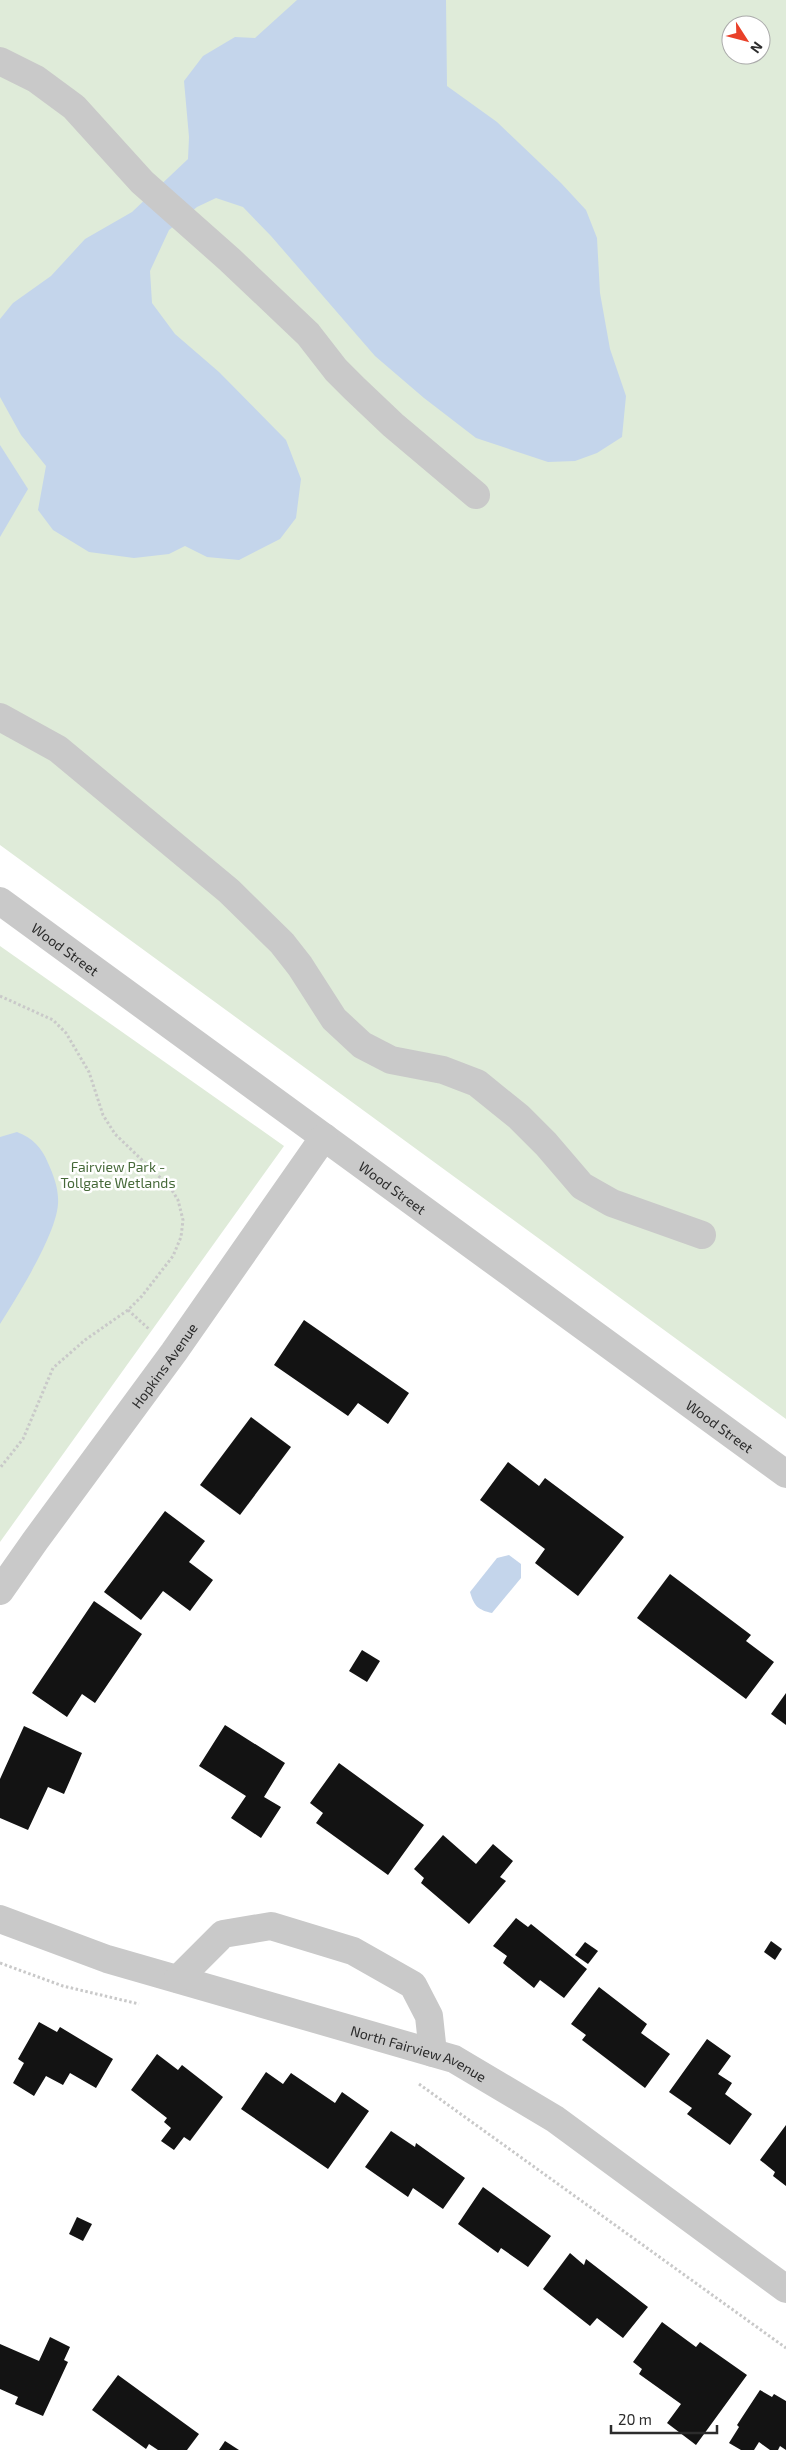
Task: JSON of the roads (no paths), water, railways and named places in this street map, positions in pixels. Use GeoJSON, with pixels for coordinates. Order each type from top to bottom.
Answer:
{"type":"FeatureCollection","features":[{"type":"Feature","properties":{"kind":"street"},"geometry":{"type":"LineString","coordinates":[[0,61],[31,76],[68,101],[142,182],[308,334],[325,358],[354,388],[393,425],[476,495]]}},
{"type":"Feature","properties":{"kind":"street"},"geometry":{"type":"LineString","coordinates":[[0,717],[58,748],[229,891],[282,943],[300,966],[334,1019],[362,1045],[391,1060],[424,1068],[443,1070],[477,1084],[519,1117],[546,1144],[582,1186],[612,1203],[702,1235]]}},
{"type":"Feature","properties":{"kind":"street","name":"Wood Street"},"geometry":{"type":"LineString","coordinates":[[0,901],[786,1474]]}},
{"type":"Feature","properties":{"kind":"street","name":"Hopkins Avenue"},"geometry":{"type":"LineString","coordinates":[[0,1592],[35,1541],[180,1344],[324,1137]]}},
{"type":"Feature","properties":{"kind":"street","name":"North Fairview Avenue"},"geometry":{"type":"LineString","coordinates":[[0,1919],[107,1959],[454,2059],[555,2119],[786,2289]]}},
{"type":"Feature","properties":{"kind":"street"},"geometry":{"type":"LineString","coordinates":[[178,1979],[223,1934],[271,1926],[353,1951],[413,1985],[429,2016],[433,2053]]}},
{"type":"Feature","properties":{"kind":"water"},"geometry":{"type":"Polygon","coordinates":[[[297,0],[446,0],[447,86],[497,122],[561,183],[586,210],[597,238],[600,293],[610,349],[626,396],[622,437],[597,453],[575,461],[548,462],[476,438],[424,398],[375,356],[271,236],[243,207],[216,198],[197,207],[169,230],[150,271],[152,303],[175,334],[219,372],[286,440],[301,479],[296,518],[280,539],[239,560],[207,557],[185,546],[169,554],[134,558],[89,552],[53,530],[38,510],[46,466],[21,435],[0,397],[0,319],[13,303],[51,276],[85,239],[132,212],[188,159],[189,137],[184,81],[203,56],[235,37],[255,38],[297,0]]]}},
{"type":"Feature","properties":{"kind":"water"},"geometry":{"type":"Polygon","coordinates":[[[0,445],[28,489],[0,537],[0,445]]]}},
{"type":"Feature","properties":{"kind":"water"},"geometry":{"type":"Polygon","coordinates":[[[17,1132],[32,1140],[43,1153],[56,1183],[58,1204],[56,1217],[43,1248],[0,1324],[0,1137],[17,1132]]]}},
{"type":"Feature","properties":{"kind":"water"},"geometry":{"type":"Polygon","coordinates":[[[509,1555],[521,1564],[521,1578],[492,1613],[477,1607],[470,1592],[497,1558],[509,1555]]]}},
{"type":"Feature","properties":{"kind":"park label","name":"Fairview Park - Tollgate Wetlands"},"geometry":{"type":"Point","coordinates":[118,1174]}}]}
